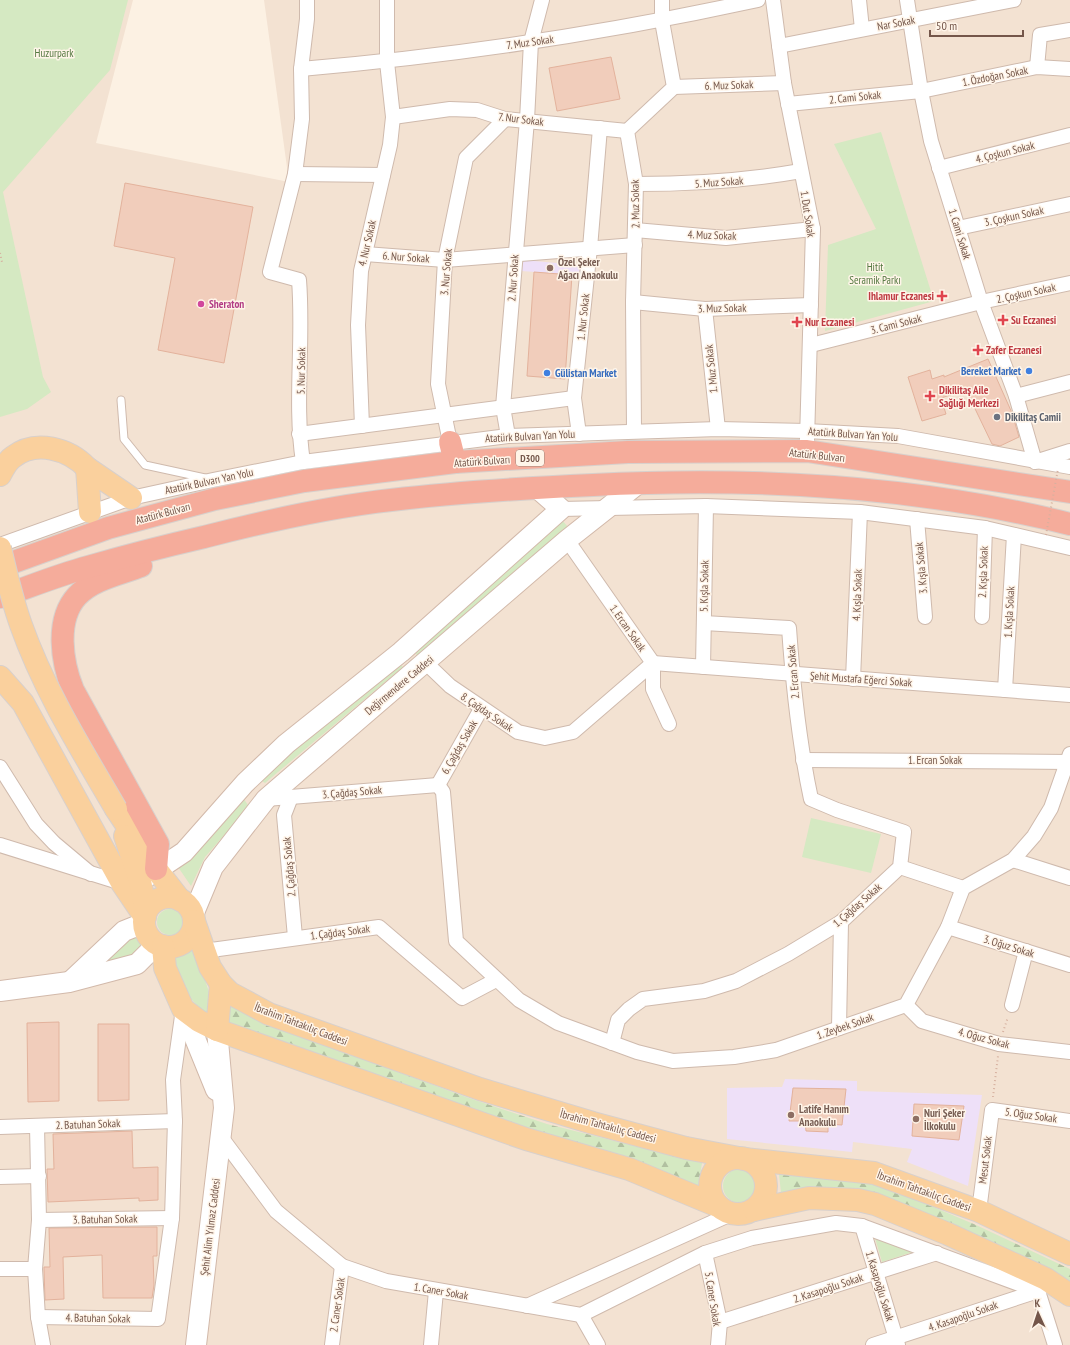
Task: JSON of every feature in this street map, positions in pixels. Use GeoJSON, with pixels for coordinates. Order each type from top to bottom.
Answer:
{"type":"FeatureCollection","features":[{"type":"Feature","properties":{"kind":"highway","name":"Atatürk Bulvarı"},"geometry":{"type":"LineString","coordinates":[[0,567],[108,528],[215,499],[453,452],[628,452],[807,441],[1070,492]]}},
{"type":"Feature","properties":{"kind":"highway"},"geometry":{"type":"LineString","coordinates":[[0,597],[86,567],[258,523],[319,511],[392,500],[537,488],[639,483],[747,482],[882,490],[1032,515],[1070,524]]}},
{"type":"Feature","properties":{"kind":"highway"},"geometry":{"type":"LineString","coordinates":[[139,878],[158,844],[73,690],[64,665],[63,638],[70,607],[77,596],[86,589],[101,580],[174,553],[193,539]]}},
{"type":"Feature","properties":{"kind":"main road"},"geometry":{"type":"LineString","coordinates":[[0,475],[13,457],[29,449],[45,447],[70,454],[87,468],[131,498]]}},
{"type":"Feature","properties":{"kind":"main road"},"geometry":{"type":"LineString","coordinates":[[87,468],[90,512]]}},
{"type":"Feature","properties":{"kind":"main road"},"geometry":{"type":"LineString","coordinates":[[0,548],[13,602],[33,656],[61,713],[116,809],[139,878],[145,918],[148,935],[160,945],[170,947],[182,943],[191,934],[189,912],[169,897],[163,898],[152,904],[145,918]]}},
{"type":"Feature","properties":{"kind":"main road"},"geometry":{"type":"LineString","coordinates":[[0,677],[23,703],[139,878]]}},
{"type":"Feature","properties":{"kind":"main road","name":"İbrahim Tahtakılıç Caddesi"},"geometry":{"type":"LineString","coordinates":[[139,878],[189,912],[210,967],[221,984],[230,993],[270,1014],[480,1089],[593,1123],[686,1148],[744,1159],[874,1173],[979,1211],[1070,1254]]}},
{"type":"Feature","properties":{"kind":"main road"},"geometry":{"type":"LineString","coordinates":[[160,945],[165,968],[183,1009],[199,1021],[217,1030],[526,1139],[629,1169],[725,1210],[747,1213],[754,1210],[809,1198],[858,1200],[875,1204],[948,1234],[1042,1285],[1070,1295]]}},
{"type":"Feature","properties":{"kind":"main road"},"geometry":{"type":"LineString","coordinates":[[217,1030],[221,984]]}},
{"type":"Feature","properties":{"kind":"main road"},"geometry":{"type":"LineString","coordinates":[[725,1210],[711,1192],[712,1176],[721,1164],[728,1160],[744,1159],[753,1162],[760,1168],[765,1177],[767,1186],[765,1196],[754,1210]]}},
{"type":"Feature","properties":{"kind":"street"},"geometry":{"type":"LineString","coordinates":[[307,0],[307,19],[301,69],[302,119],[295,174],[383,175]]}},
{"type":"Feature","properties":{"kind":"street","name":"4. Nur Sokak"},"geometry":{"type":"LineString","coordinates":[[362,426],[358,325],[361,271],[390,145],[393,117],[387,62],[387,0]]}},
{"type":"Feature","properties":{"kind":"street","name":"2. Nur Sokak"},"geometry":{"type":"LineString","coordinates":[[508,436],[503,407],[514,254],[527,120],[531,42],[542,0]]}},
{"type":"Feature","properties":{"kind":"street"},"geometry":{"type":"LineString","coordinates":[[627,131],[674,87],[662,21],[662,0]]}},
{"type":"Feature","properties":{"kind":"street","name":"7. Muz Sokak"},"geometry":{"type":"LineString","coordinates":[[301,69],[387,62],[531,42],[662,21],[758,0]]}},
{"type":"Feature","properties":{"kind":"street","name":"1. Dut Sokak"},"geometry":{"type":"LineString","coordinates":[[773,0],[784,83],[813,229],[811,345],[807,441]]}},
{"type":"Feature","properties":{"kind":"street"},"geometry":{"type":"LineString","coordinates":[[859,0],[862,29]]}},
{"type":"Feature","properties":{"kind":"street","name":"1. Cami Sokak"},"geometry":{"type":"LineString","coordinates":[[907,0],[921,91],[931,141],[982,302],[1016,396],[1035,462]]}},
{"type":"Feature","properties":{"kind":"street","name":"Nar Sokak"},"geometry":{"type":"LineString","coordinates":[[779,46],[909,20],[961,5],[1014,0]]}},
{"type":"Feature","properties":{"kind":"street"},"geometry":{"type":"LineString","coordinates":[[1037,67],[1040,36],[1070,30]]}},
{"type":"Feature","properties":{"kind":"street","name":"1. Özdoğan Sokak"},"geometry":{"type":"LineString","coordinates":[[921,91],[1037,67],[1070,69]]}},
{"type":"Feature","properties":{"kind":"street","name":"6. Muz Sokak"},"geometry":{"type":"LineString","coordinates":[[674,87],[784,83]]}},
{"type":"Feature","properties":{"kind":"street","name":"2. Cami Sokak"},"geometry":{"type":"LineString","coordinates":[[788,104],[921,91]]}},
{"type":"Feature","properties":{"kind":"street","name":"7. Nur Sokak"},"geometry":{"type":"LineString","coordinates":[[393,117],[450,109],[477,110],[505,119],[627,131]]}},
{"type":"Feature","properties":{"kind":"street","name":"3. Nur Sokak"},"geometry":{"type":"LineString","coordinates":[[453,452],[438,384],[445,260],[466,158],[505,119]]}},
{"type":"Feature","properties":{"kind":"street","name":"1. Nur Sokak"},"geometry":{"type":"LineString","coordinates":[[579,434],[574,398],[590,248],[600,128]]}},
{"type":"Feature","properties":{"kind":"street","name":"2. Muz Sokak"},"geometry":{"type":"LineString","coordinates":[[627,131],[636,184],[633,302],[634,431]]}},
{"type":"Feature","properties":{"kind":"street","name":"4. Çoşkun Sokak"},"geometry":{"type":"LineString","coordinates":[[940,168],[1070,136]]}},
{"type":"Feature","properties":{"kind":"street","name":"5. Muz Sokak"},"geometry":{"type":"LineString","coordinates":[[636,184],[688,184],[754,180],[801,171]]}},
{"type":"Feature","properties":{"kind":"street","name":"5. Nur Sokak"},"geometry":{"type":"LineString","coordinates":[[295,174],[270,272],[299,280],[302,312],[299,434],[303,462]]}},
{"type":"Feature","properties":{"kind":"street","name":"3. Çoşkun Sokak"},"geometry":{"type":"LineString","coordinates":[[958,228],[1070,204]]}},
{"type":"Feature","properties":{"kind":"street","name":"4. Muz Sokak"},"geometry":{"type":"LineString","coordinates":[[635,230],[726,238],[813,229]]}},
{"type":"Feature","properties":{"kind":"street","name":"6. Nur Sokak"},"geometry":{"type":"LineString","coordinates":[[365,254],[445,260],[635,245]]}},
{"type":"Feature","properties":{"kind":"street","name":"2. Çoşkun Sokak"},"geometry":{"type":"LineString","coordinates":[[982,302],[1070,283]]}},
{"type":"Feature","properties":{"kind":"street","name":"3. Muz Sokak"},"geometry":{"type":"LineString","coordinates":[[633,302],[705,309],[811,304]]}},
{"type":"Feature","properties":{"kind":"street","name":"3. Cami Sokak"},"geometry":{"type":"LineString","coordinates":[[811,345],[982,302]]}},
{"type":"Feature","properties":{"kind":"street","name":"1. Muz Sokak"},"geometry":{"type":"LineString","coordinates":[[705,309],[718,429]]}},
{"type":"Feature","properties":{"kind":"street"},"geometry":{"type":"LineString","coordinates":[[1016,396],[1070,382]]}},
{"type":"Feature","properties":{"kind":"street"},"geometry":{"type":"LineString","coordinates":[[299,434],[574,398]]}},
{"type":"Feature","properties":{"kind":"street","name":"Atatürk Bulvarı Yan Yolu"},"geometry":{"type":"LineString","coordinates":[[0,545],[131,498],[213,480],[303,462],[453,452],[508,436],[718,429],[807,441],[898,436],[1064,468]]}},
{"type":"Feature","properties":{"kind":"street"},"geometry":{"type":"LineString","coordinates":[[1035,462],[1070,451]]}},
{"type":"Feature","properties":{"kind":"street","name":"Değirmendere Caddesi"},"geometry":{"type":"LineString","coordinates":[[189,912],[213,867],[266,799],[567,540],[639,483]]}},
{"type":"Feature","properties":{"kind":"street"},"geometry":{"type":"LineString","coordinates":[[537,488],[561,508]]}},
{"type":"Feature","properties":{"kind":"street"},"geometry":{"type":"LineString","coordinates":[[0,846],[91,874],[139,878],[184,852],[245,783],[286,744],[401,652],[561,508],[706,506],[860,512],[985,528],[1070,548]]}},
{"type":"Feature","properties":{"kind":"street","name":"5. Kışla Sokak"},"geometry":{"type":"LineString","coordinates":[[703,667],[706,506]]}},
{"type":"Feature","properties":{"kind":"street","name":"4. Kışla Sokak"},"geometry":{"type":"LineString","coordinates":[[853,678],[860,512]]}},
{"type":"Feature","properties":{"kind":"street","name":"3. Kışla Sokak"},"geometry":{"type":"LineString","coordinates":[[916,519],[925,617]]}},
{"type":"Feature","properties":{"kind":"street","name":"2. Kışla Sokak"},"geometry":{"type":"LineString","coordinates":[[982,616],[985,528]]}},
{"type":"Feature","properties":{"kind":"street","name":"1. Kışla Sokak"},"geometry":{"type":"LineString","coordinates":[[1005,690],[1014,535]]}},
{"type":"Feature","properties":{"kind":"street","name":"1. Ercan Sokak"},"geometry":{"type":"LineString","coordinates":[[567,540],[653,664],[653,689],[669,724]]}},
{"type":"Feature","properties":{"kind":"street","name":"2. Ercan Sokak"},"geometry":{"type":"LineString","coordinates":[[704,623],[789,628],[792,674],[803,760],[811,800],[904,832],[900,867]]}},
{"type":"Feature","properties":{"kind":"street"},"geometry":{"type":"LineString","coordinates":[[401,652],[422,666]]}},
{"type":"Feature","properties":{"kind":"street","name":"Şehit Mustafa Eğerci Sokak"},"geometry":{"type":"LineString","coordinates":[[653,664],[1070,695]]}},
{"type":"Feature","properties":{"kind":"street","name":"8. Çağdaş Sokak"},"geometry":{"type":"LineString","coordinates":[[422,666],[481,709],[518,732],[545,738],[573,732],[653,664]]}},
{"type":"Feature","properties":{"kind":"street","name":"6. Çağdaş Sokak"},"geometry":{"type":"LineString","coordinates":[[438,785],[481,709]]}},
{"type":"Feature","properties":{"kind":"street"},"geometry":{"type":"LineString","coordinates":[[906,1005],[948,926],[963,888],[1013,860],[1034,836],[1051,808],[1069,759]]}},
{"type":"Feature","properties":{"kind":"street","name":"1. Ercan Sokak"},"geometry":{"type":"LineString","coordinates":[[803,760],[1069,759]]}},
{"type":"Feature","properties":{"kind":"street"},"geometry":{"type":"LineString","coordinates":[[0,767],[36,824],[54,844],[91,874]]}},
{"type":"Feature","properties":{"kind":"street"},"geometry":{"type":"LineString","coordinates":[[245,783],[266,799]]}},
{"type":"Feature","properties":{"kind":"street","name":"3. Çağdaş Sokak"},"geometry":{"type":"LineString","coordinates":[[266,799],[438,785]]}},
{"type":"Feature","properties":{"kind":"street","name":"1. Zeybek Sokak"},"geometry":{"type":"LineString","coordinates":[[438,785],[443,792],[456,941],[519,1000],[558,1023],[636,1052],[672,1061],[734,1057],[776,1050],[906,1005]]}},
{"type":"Feature","properties":{"kind":"street","name":"2. Çağdaş Sokak"},"geometry":{"type":"LineString","coordinates":[[291,797],[284,815],[295,937]]}},
{"type":"Feature","properties":{"kind":"street"},"geometry":{"type":"LineString","coordinates":[[1013,860],[1070,878]]}},
{"type":"Feature","properties":{"kind":"street"},"geometry":{"type":"LineString","coordinates":[[900,867],[963,888]]}},
{"type":"Feature","properties":{"kind":"street","name":"1. Çağdaş Sokak"},"geometry":{"type":"LineString","coordinates":[[612,1043],[618,1020],[629,1009],[643,999],[704,991],[736,982],[788,954],[841,922],[900,867]]}},
{"type":"Feature","properties":{"kind":"street"},"geometry":{"type":"LineString","coordinates":[[69,982],[124,930],[145,918]]}},
{"type":"Feature","properties":{"kind":"street"},"geometry":{"type":"LineString","coordinates":[[838,1028],[841,922]]}},
{"type":"Feature","properties":{"kind":"street","name":"3. Oğuz Sokak"},"geometry":{"type":"LineString","coordinates":[[948,926],[1070,965]]}},
{"type":"Feature","properties":{"kind":"street","name":"1. Çağdaş Sokak"},"geometry":{"type":"LineString","coordinates":[[204,951],[295,937],[378,927],[462,998],[496,980]]}},
{"type":"Feature","properties":{"kind":"street"},"geometry":{"type":"LineString","coordinates":[[0,991],[69,982],[137,964],[160,945]]}},
{"type":"Feature","properties":{"kind":"street"},"geometry":{"type":"LineString","coordinates":[[1012,1005],[1026,951]]}},
{"type":"Feature","properties":{"kind":"street","name":"4. Oğuz Sokak"},"geometry":{"type":"LineString","coordinates":[[906,1005],[922,1021],[999,1044],[1070,1052]]}},
{"type":"Feature","properties":{"kind":"street"},"geometry":{"type":"LineString","coordinates":[[183,1009],[224,1108]]}},
{"type":"Feature","properties":{"kind":"street"},"geometry":{"type":"LineString","coordinates":[[172,1218],[175,1121],[173,1080],[183,1009]]}},
{"type":"Feature","properties":{"kind":"street","name":"Şehit Alim Yılmaz Caddesi"},"geometry":{"type":"LineString","coordinates":[[196,1345],[224,1108],[217,1030]]}},
{"type":"Feature","properties":{"kind":"street","name":"5. Oğuz Sokak"},"geometry":{"type":"LineString","coordinates":[[992,1110],[1070,1120]]}},
{"type":"Feature","properties":{"kind":"street","name":"Mesut Sokak"},"geometry":{"type":"LineString","coordinates":[[979,1211],[992,1110]]}},
{"type":"Feature","properties":{"kind":"street","name":"2. Batuhan Sokak"},"geometry":{"type":"LineString","coordinates":[[0,1127],[175,1121]]}},
{"type":"Feature","properties":{"kind":"street"},"geometry":{"type":"LineString","coordinates":[[37,1126],[39,1220],[35,1269],[38,1317],[43,1345]]}},
{"type":"Feature","properties":{"kind":"street","name":"1. Caner Sokak"},"geometry":{"type":"LineString","coordinates":[[221,1136],[276,1211],[342,1266],[386,1281],[436,1291],[581,1315]]}},
{"type":"Feature","properties":{"kind":"street"},"geometry":{"type":"LineString","coordinates":[[0,1177],[38,1176]]}},
{"type":"Feature","properties":{"kind":"street"},"geometry":{"type":"LineString","coordinates":[[527,1306],[725,1210]]}},
{"type":"Feature","properties":{"kind":"street","name":"3. Batuhan Sokak"},"geometry":{"type":"LineString","coordinates":[[39,1220],[172,1218]]}},
{"type":"Feature","properties":{"kind":"street","name":"4. Batuhan Sokak"},"geometry":{"type":"LineString","coordinates":[[38,1317],[158,1319],[172,1218]]}},
{"type":"Feature","properties":{"kind":"street"},"geometry":{"type":"LineString","coordinates":[[598,1345],[581,1315],[705,1253],[752,1238],[836,1223],[862,1226],[937,1253],[1042,1285],[1055,1345]]}},
{"type":"Feature","properties":{"kind":"street","name":"1. Kasapoğlu Sokak"},"geometry":{"type":"LineString","coordinates":[[862,1226],[897,1342]]}},
{"type":"Feature","properties":{"kind":"street","name":"5. Caner Sokak"},"geometry":{"type":"LineString","coordinates":[[705,1253],[720,1322],[718,1345]]}},
{"type":"Feature","properties":{"kind":"street","name":"2. Kasapoğlu Sokak"},"geometry":{"type":"LineString","coordinates":[[720,1322],[937,1253]]}},
{"type":"Feature","properties":{"kind":"street","name":"2. Caner Sokak"},"geometry":{"type":"LineString","coordinates":[[332,1345],[342,1266]]}},
{"type":"Feature","properties":{"kind":"street"},"geometry":{"type":"LineString","coordinates":[[0,1269],[35,1269]]}},
{"type":"Feature","properties":{"kind":"street","name":"4. Kasapoğlu Sokak"},"geometry":{"type":"LineString","coordinates":[[873,1345],[897,1342],[1042,1285]]}},
{"type":"Feature","properties":{"kind":"street"},"geometry":{"type":"LineString","coordinates":[[431,1345],[436,1291]]}},
{"type":"Feature","properties":{"kind":"lane"},"geometry":{"type":"LineString","coordinates":[[121,400],[124,439],[145,465],[213,480]]}},
{"type":"Feature","properties":{"kind":"path"},"geometry":{"type":"LineString","coordinates":[[0,253],[2,262],[0,262]]}},
{"type":"Feature","properties":{"kind":"path"},"geometry":{"type":"LineString","coordinates":[[1046,535],[1064,468]]}},
{"type":"Feature","properties":{"kind":"shaded area"},"geometry":{"type":"Polygon","coordinates":[[[0,0],[133,0],[96,143],[289,182],[264,0],[1070,0],[1070,1345],[0,1345],[0,0]]]}},
{"type":"Feature","properties":{"kind":"shaded area","name":"Özel Şeker Ağacı Anaokulu"},"geometry":{"type":"Polygon","coordinates":[[[522,260],[580,265],[579,275],[521,271],[522,260]]]}},
{"type":"Feature","properties":{"kind":"shaded area"},"geometry":{"type":"Polygon","coordinates":[[[785,1079],[857,1081],[857,1091],[982,1095],[968,1186],[907,1162],[912,1149],[853,1142],[852,1152],[727,1139],[727,1088],[782,1087],[785,1079]]]}},
{"type":"Feature","properties":{"kind":"green space","name":"Huzurpark"},"geometry":{"type":"Polygon","coordinates":[[[0,0],[128,0],[110,70],[3,192],[43,377],[51,392],[27,409],[0,417],[0,0]]]}},
{"type":"Feature","properties":{"kind":"green space","name":"Hitit Seramik Parkı"},"geometry":{"type":"Polygon","coordinates":[[[881,132],[934,301],[825,331],[828,245],[876,229],[834,144],[881,132]]]}},
{"type":"Feature","properties":{"kind":"green space"},"geometry":{"type":"Polygon","coordinates":[[[562,520],[568,527],[419,657],[412,650],[562,520]]]}},
{"type":"Feature","properties":{"kind":"green space"},"geometry":{"type":"Polygon","coordinates":[[[398,662],[403,667],[265,783],[259,779],[398,662]]]}},
{"type":"Feature","properties":{"kind":"green space"},"geometry":{"type":"Polygon","coordinates":[[[243,798],[248,805],[248,808],[205,857],[191,886],[178,867],[243,798]]]}},
{"type":"Feature","properties":{"kind":"green space"},"geometry":{"type":"Polygon","coordinates":[[[811,818],[881,834],[871,873],[802,857],[811,818]]]}},
{"type":"Feature","properties":{"kind":"green space"},"geometry":{"type":"Polygon","coordinates":[[[170,909],[179,913],[183,922],[179,931],[170,935],[161,931],[157,922],[161,913],[170,909]]]}},
{"type":"Feature","properties":{"kind":"green space"},"geometry":{"type":"Polygon","coordinates":[[[133,936],[140,942],[141,951],[91,972],[133,936]]]}},
{"type":"Feature","properties":{"kind":"green space"},"geometry":{"type":"Polygon","coordinates":[[[193,944],[213,1004],[210,1015],[196,1005],[186,991],[170,959],[193,944]]]}},
{"type":"Feature","properties":{"kind":"green space"},"geometry":{"type":"Polygon","coordinates":[[[225,1000],[262,1022],[466,1097],[547,1124],[702,1163],[698,1187],[532,1132],[226,1024],[225,1000]]]}},
{"type":"Feature","properties":{"kind":"green space"},"geometry":{"type":"Polygon","coordinates":[[[740,1169],[746,1170],[752,1174],[756,1180],[756,1192],[752,1198],[746,1202],[740,1203],[734,1202],[728,1198],[724,1192],[723,1186],[724,1180],[728,1174],[734,1170],[740,1169]]]}},
{"type":"Feature","properties":{"kind":"green space"},"geometry":{"type":"Polygon","coordinates":[[[779,1174],[876,1184],[891,1189],[976,1225],[1070,1269],[1070,1282],[1060,1275],[982,1237],[781,1193],[779,1174]]]}},
{"type":"Feature","properties":{"kind":"green space"},"geometry":{"type":"Polygon","coordinates":[[[875,1238],[916,1251],[882,1262],[875,1238]]]}},
{"type":"Feature","properties":{"kind":"building"},"geometry":{"type":"Polygon","coordinates":[[[611,57],[620,99],[557,111],[549,68],[611,57]]]}},
{"type":"Feature","properties":{"kind":"building","name":"Sheraton"},"geometry":{"type":"Polygon","coordinates":[[[125,183],[253,207],[224,363],[158,350],[175,258],[114,246],[125,183]]]}},
{"type":"Feature","properties":{"kind":"building"},"geometry":{"type":"Polygon","coordinates":[[[534,272],[572,275],[565,379],[527,376],[534,272]]]}},
{"type":"Feature","properties":{"kind":"building"},"geometry":{"type":"Polygon","coordinates":[[[988,359],[1012,413],[1019,437],[1000,446],[992,444],[966,390],[941,398],[946,414],[922,421],[908,377],[930,370],[932,379],[944,375],[944,377],[988,359]]]}},
{"type":"Feature","properties":{"kind":"building"},"geometry":{"type":"Polygon","coordinates":[[[59,1022],[59,1101],[28,1102],[27,1023],[59,1022]]]}},
{"type":"Feature","properties":{"kind":"building"},"geometry":{"type":"Polygon","coordinates":[[[98,1024],[129,1024],[129,1100],[98,1101],[98,1024]]]}},
{"type":"Feature","properties":{"kind":"building"},"geometry":{"type":"Polygon","coordinates":[[[793,1088],[846,1089],[842,1125],[828,1124],[828,1132],[806,1131],[805,1121],[789,1121],[793,1088]]]}},
{"type":"Feature","properties":{"kind":"building"},"geometry":{"type":"Polygon","coordinates":[[[914,1104],[964,1106],[959,1140],[912,1136],[914,1104]]]}},
{"type":"Feature","properties":{"kind":"building"},"geometry":{"type":"Polygon","coordinates":[[[132,1131],[133,1168],[158,1167],[158,1200],[139,1201],[139,1198],[48,1202],[47,1169],[54,1169],[53,1134],[132,1131]]]}},
{"type":"Feature","properties":{"kind":"building"},"geometry":{"type":"Polygon","coordinates":[[[157,1227],[157,1256],[153,1256],[154,1285],[152,1298],[103,1298],[102,1255],[63,1257],[64,1299],[45,1300],[44,1267],[50,1267],[49,1228],[157,1227]]]}},
{"type":"Feature","properties":{"kind":"place","name":"Özel Şeker Ağacı Anaokulu"},"geometry":{"type":"Point","coordinates":[550,268]}},
{"type":"Feature","properties":{"kind":"place","name":"Ihlamur Eczanesi"},"geometry":{"type":"Point","coordinates":[942,296]}},
{"type":"Feature","properties":{"kind":"place","name":"Sheraton"},"geometry":{"type":"Point","coordinates":[201,304]}},
{"type":"Feature","properties":{"kind":"place","name":"Su Eczanesi"},"geometry":{"type":"Point","coordinates":[1003,320]}},
{"type":"Feature","properties":{"kind":"place","name":"Nur Eczanesi"},"geometry":{"type":"Point","coordinates":[797,322]}},
{"type":"Feature","properties":{"kind":"place","name":"Zafer Eczanesi"},"geometry":{"type":"Point","coordinates":[978,350]}},
{"type":"Feature","properties":{"kind":"place","name":"Bereket Market"},"geometry":{"type":"Point","coordinates":[1029,371]}},
{"type":"Feature","properties":{"kind":"place","name":"Gülistan Market"},"geometry":{"type":"Point","coordinates":[547,373]}},
{"type":"Feature","properties":{"kind":"place","name":"Dikilitaş Aile Sağlığı Merkezi"},"geometry":{"type":"Point","coordinates":[930,396]}},
{"type":"Feature","properties":{"kind":"place","name":"Dikilitaş Camii"},"geometry":{"type":"Point","coordinates":[997,417]}},
{"type":"Feature","properties":{"kind":"place","name":"Latife Hanım Anaokulu"},"geometry":{"type":"Point","coordinates":[791,1115]}},
{"type":"Feature","properties":{"kind":"place","name":"Nuri Şeker İlkokulu"},"geometry":{"type":"Point","coordinates":[916,1119]}}]}
